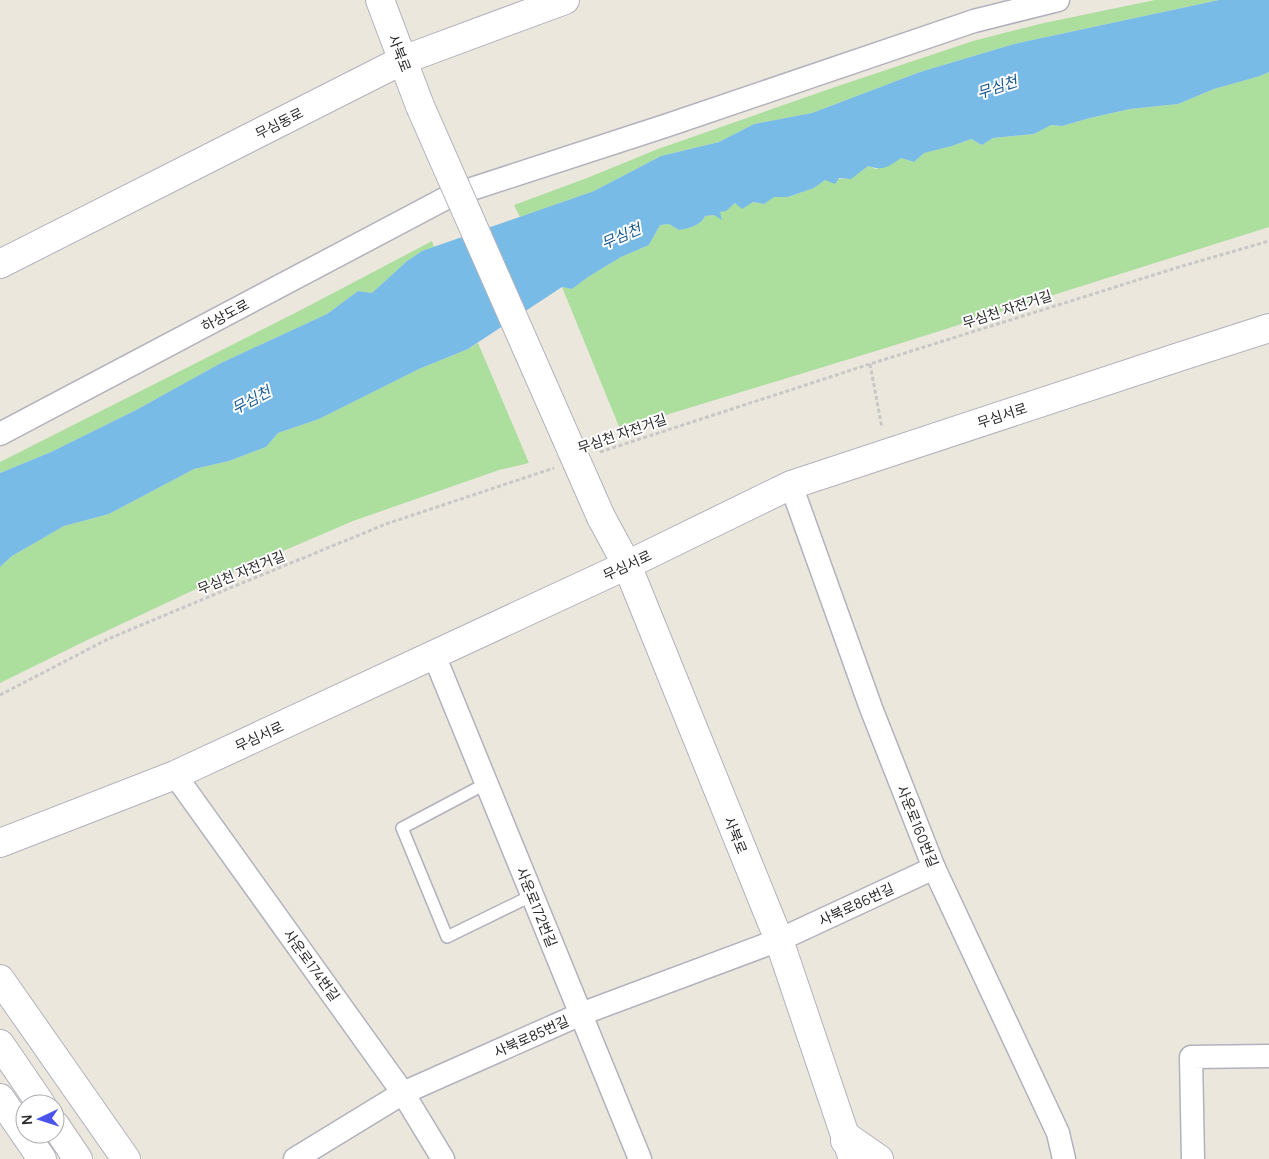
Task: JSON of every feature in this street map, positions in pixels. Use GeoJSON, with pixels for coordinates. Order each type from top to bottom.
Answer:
{"type":"FeatureCollection","features":[{"type":"Feature","properties":{"kind":"street","name":"사북로"},"geometry":{"type":"LineString","coordinates":[[380,0],[420,106],[602,517],[627,565],[779,940],[846,1151]]}},
{"type":"Feature","properties":{"kind":"street","name":"무심동로"},"geometry":{"type":"LineString","coordinates":[[0,264],[403,60],[565,0]]}},
{"type":"Feature","properties":{"kind":"street","name":"하상도로"},"geometry":{"type":"LineString","coordinates":[[0,434],[450,196],[666,126],[974,21],[1058,0]]}},
{"type":"Feature","properties":{"kind":"street","name":"무심서로"},"geometry":{"type":"LineString","coordinates":[[0,843],[175,775],[627,565],[791,485],[1269,328]]}},
{"type":"Feature","properties":{"kind":"street","name":"사운로160번길"},"geometry":{"type":"LineString","coordinates":[[791,485],[871,708],[934,868],[1058,1133],[1064,1159]]}},
{"type":"Feature","properties":{"kind":"street","name":"사운로172번길"},"geometry":{"type":"LineString","coordinates":[[434,655],[640,1159]]}},
{"type":"Feature","properties":{"kind":"street","name":"사운로174번길"},"geometry":{"type":"LineString","coordinates":[[175,775],[403,1093],[443,1159]]}},
{"type":"Feature","properties":{"kind":"street","name":"사북로86번길"},"geometry":{"type":"LineString","coordinates":[[779,940],[934,868]]}},
{"type":"Feature","properties":{"kind":"street","name":"사북로85번길"},"geometry":{"type":"LineString","coordinates":[[295,1159],[403,1093],[581,1014],[779,940]]}},
{"type":"Feature","properties":{"kind":"street"},"geometry":{"type":"LineString","coordinates":[[0,979],[126,1159]]}},
{"type":"Feature","properties":{"kind":"street"},"geometry":{"type":"LineString","coordinates":[[0,1044],[33,1094]]}},
{"type":"Feature","properties":{"kind":"street"},"geometry":{"type":"LineString","coordinates":[[1193,1159],[1191,1057],[1269,1056]]}},
{"type":"Feature","properties":{"kind":"street"},"geometry":{"type":"LineString","coordinates":[[0,1098],[15,1120]]}},
{"type":"Feature","properties":{"kind":"street"},"geometry":{"type":"LineString","coordinates":[[65,1140],[78,1159]]}},
{"type":"Feature","properties":{"kind":"street"},"geometry":{"type":"LineString","coordinates":[[32,1144],[42,1159]]}},
{"type":"Feature","properties":{"kind":"street"},"geometry":{"type":"LineString","coordinates":[[846,1151],[879,1159]]}},
{"type":"Feature","properties":{"kind":"lane"},"geometry":{"type":"LineString","coordinates":[[487,784],[402,828],[448,937],[533,895]]}},
{"type":"Feature","properties":{"kind":"path","name":"무심천 자전거길"},"geometry":{"type":"LineString","coordinates":[[598,453],[870,364],[1169,270],[1269,241]]}},
{"type":"Feature","properties":{"kind":"path"},"geometry":{"type":"LineString","coordinates":[[870,364],[887,453]]}},
{"type":"Feature","properties":{"kind":"path","name":"무심천 자전거길"},"geometry":{"type":"LineString","coordinates":[[0,695],[108,639],[386,524],[561,466]]}},
{"type":"Feature","properties":{"kind":"green space"},"geometry":{"type":"Polygon","coordinates":[[[1155,0],[1219,0],[1014,44],[920,72],[812,113],[754,124],[719,142],[661,156],[594,191],[520,217],[514,205],[658,149],[973,41],[1044,23],[1155,0]]]}},
{"type":"Feature","properties":{"kind":"green space"},"geometry":{"type":"Polygon","coordinates":[[[1269,72],[1269,227],[892,346],[620,429],[562,287],[572,289],[621,257],[649,245],[660,225],[669,224],[679,230],[687,228],[697,224],[705,216],[714,215],[722,219],[719,212],[726,210],[734,204],[749,202],[764,204],[774,196],[788,197],[814,188],[825,180],[851,178],[868,166],[876,169],[901,158],[914,162],[924,153],[971,139],[982,145],[993,138],[1034,134],[1051,125],[1062,126],[1130,109],[1178,104],[1214,89],[1269,72]]]}},
{"type":"Feature","properties":{"kind":"green space"},"geometry":{"type":"Polygon","coordinates":[[[432,241],[434,247],[422,251],[407,261],[372,293],[358,291],[327,314],[221,363],[136,410],[51,452],[0,473],[0,462],[301,310],[432,241]]]}},
{"type":"Feature","properties":{"kind":"green space"},"geometry":{"type":"Polygon","coordinates":[[[478,343],[529,463],[499,470],[353,521],[211,582],[0,683],[0,567],[12,556],[64,526],[109,514],[194,469],[229,461],[266,447],[278,433],[319,419],[419,369],[478,343]]]}},
{"type":"Feature","properties":{"kind":"water","name":"무심천"},"geometry":{"type":"Polygon","coordinates":[[[1219,0],[1269,0],[1269,72],[1214,89],[1178,104],[1130,109],[1062,126],[1051,125],[1034,134],[993,138],[982,145],[971,139],[924,153],[914,162],[901,158],[886,167],[868,166],[851,179],[839,178],[835,184],[825,180],[814,188],[788,197],[774,197],[764,204],[753,202],[742,209],[735,203],[726,211],[720,212],[722,220],[714,215],[705,216],[697,224],[679,230],[669,224],[660,225],[649,245],[621,257],[572,289],[562,287],[468,349],[419,369],[319,419],[278,433],[266,447],[229,461],[194,469],[109,514],[64,526],[12,556],[0,567],[0,473],[51,452],[136,410],[221,363],[327,314],[358,291],[372,293],[407,261],[422,251],[594,191],[661,156],[719,142],[754,124],[812,113],[920,72],[1014,44],[1219,0]]]}}]}
